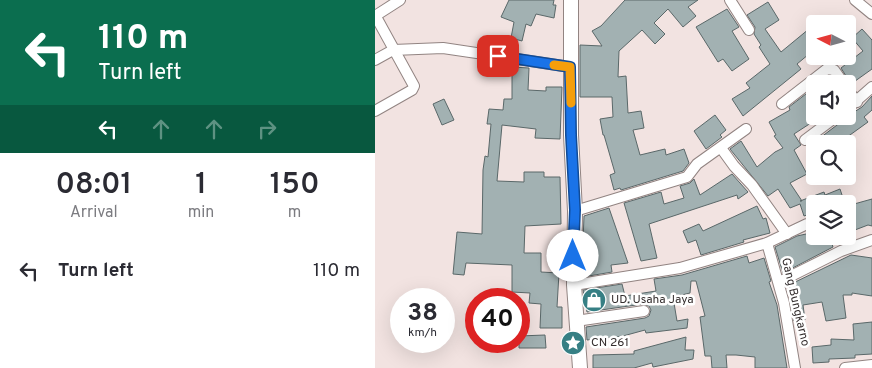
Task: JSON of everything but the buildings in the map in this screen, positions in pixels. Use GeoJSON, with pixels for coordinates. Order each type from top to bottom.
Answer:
{"type":"FeatureCollection","features":[{"type":"Feature","properties":{"kind":"street"},"geometry":{"type":"LineString","coordinates":[[375,112],[414,88],[375,16],[400,0]]}},
{"type":"Feature","properties":{"kind":"street"},"geometry":{"type":"LineString","coordinates":[[571,0],[571,135],[575,210],[574,285],[580,368]]}},
{"type":"Feature","properties":{"kind":"street"},"geometry":{"type":"LineString","coordinates":[[730,0],[749,30]]}},
{"type":"Feature","properties":{"kind":"street"},"geometry":{"type":"LineString","coordinates":[[855,0],[872,14]]}},
{"type":"Feature","properties":{"kind":"street"},"geometry":{"type":"LineString","coordinates":[[375,60],[393,50],[430,48],[453,49],[570,67]]}},
{"type":"Feature","properties":{"kind":"street"},"geometry":{"type":"LineString","coordinates":[[819,75],[827,69],[834,70],[838,75]]}},
{"type":"Feature","properties":{"kind":"street"},"geometry":{"type":"LineString","coordinates":[[782,104],[806,85]]}},
{"type":"Feature","properties":{"kind":"street"},"geometry":{"type":"LineString","coordinates":[[857,102],[872,87]]}},
{"type":"Feature","properties":{"kind":"street"},"geometry":{"type":"LineString","coordinates":[[805,140],[825,125]]}},
{"type":"Feature","properties":{"kind":"street"},"geometry":{"type":"LineString","coordinates":[[575,210],[685,178],[691,174],[697,164],[746,129]]}},
{"type":"Feature","properties":{"kind":"street"},"geometry":{"type":"LineString","coordinates":[[721,148],[734,166],[752,184],[787,234]]}},
{"type":"Feature","properties":{"kind":"street"},"geometry":{"type":"LineString","coordinates":[[574,285],[672,270],[767,243],[806,224]]}},
{"type":"Feature","properties":{"kind":"street"},"geometry":{"type":"LineString","coordinates":[[779,282],[841,251],[872,240]]}},
{"type":"Feature","properties":{"kind":"street","name":"Gang Bungkarno"},"geometry":{"type":"LineString","coordinates":[[767,243],[779,282],[790,329],[795,368]]}},
{"type":"Feature","properties":{"kind":"street"},"geometry":{"type":"LineString","coordinates":[[576,321],[644,311]]}},
{"type":"Feature","properties":{"kind":"street"},"geometry":{"type":"LineString","coordinates":[[845,368],[872,365]]}},
{"type":"Feature","properties":{"kind":"slow traffic"},"geometry":{"type":"LineString","coordinates":[[554,65],[570,67],[571,103]]}},
{"type":"Feature","properties":{"kind":"place","name":"UD. Usaha Jaya"},"geometry":{"type":"Point","coordinates":[594,300]}},
{"type":"Feature","properties":{"kind":"place","name":"CN 261"},"geometry":{"type":"Point","coordinates":[573,343]}},
{"type":"Feature","properties":{"kind":"route"},"geometry":{"type":"LineString","coordinates":[[498,56],[570,67],[575,210],[573,256]]}}]}
